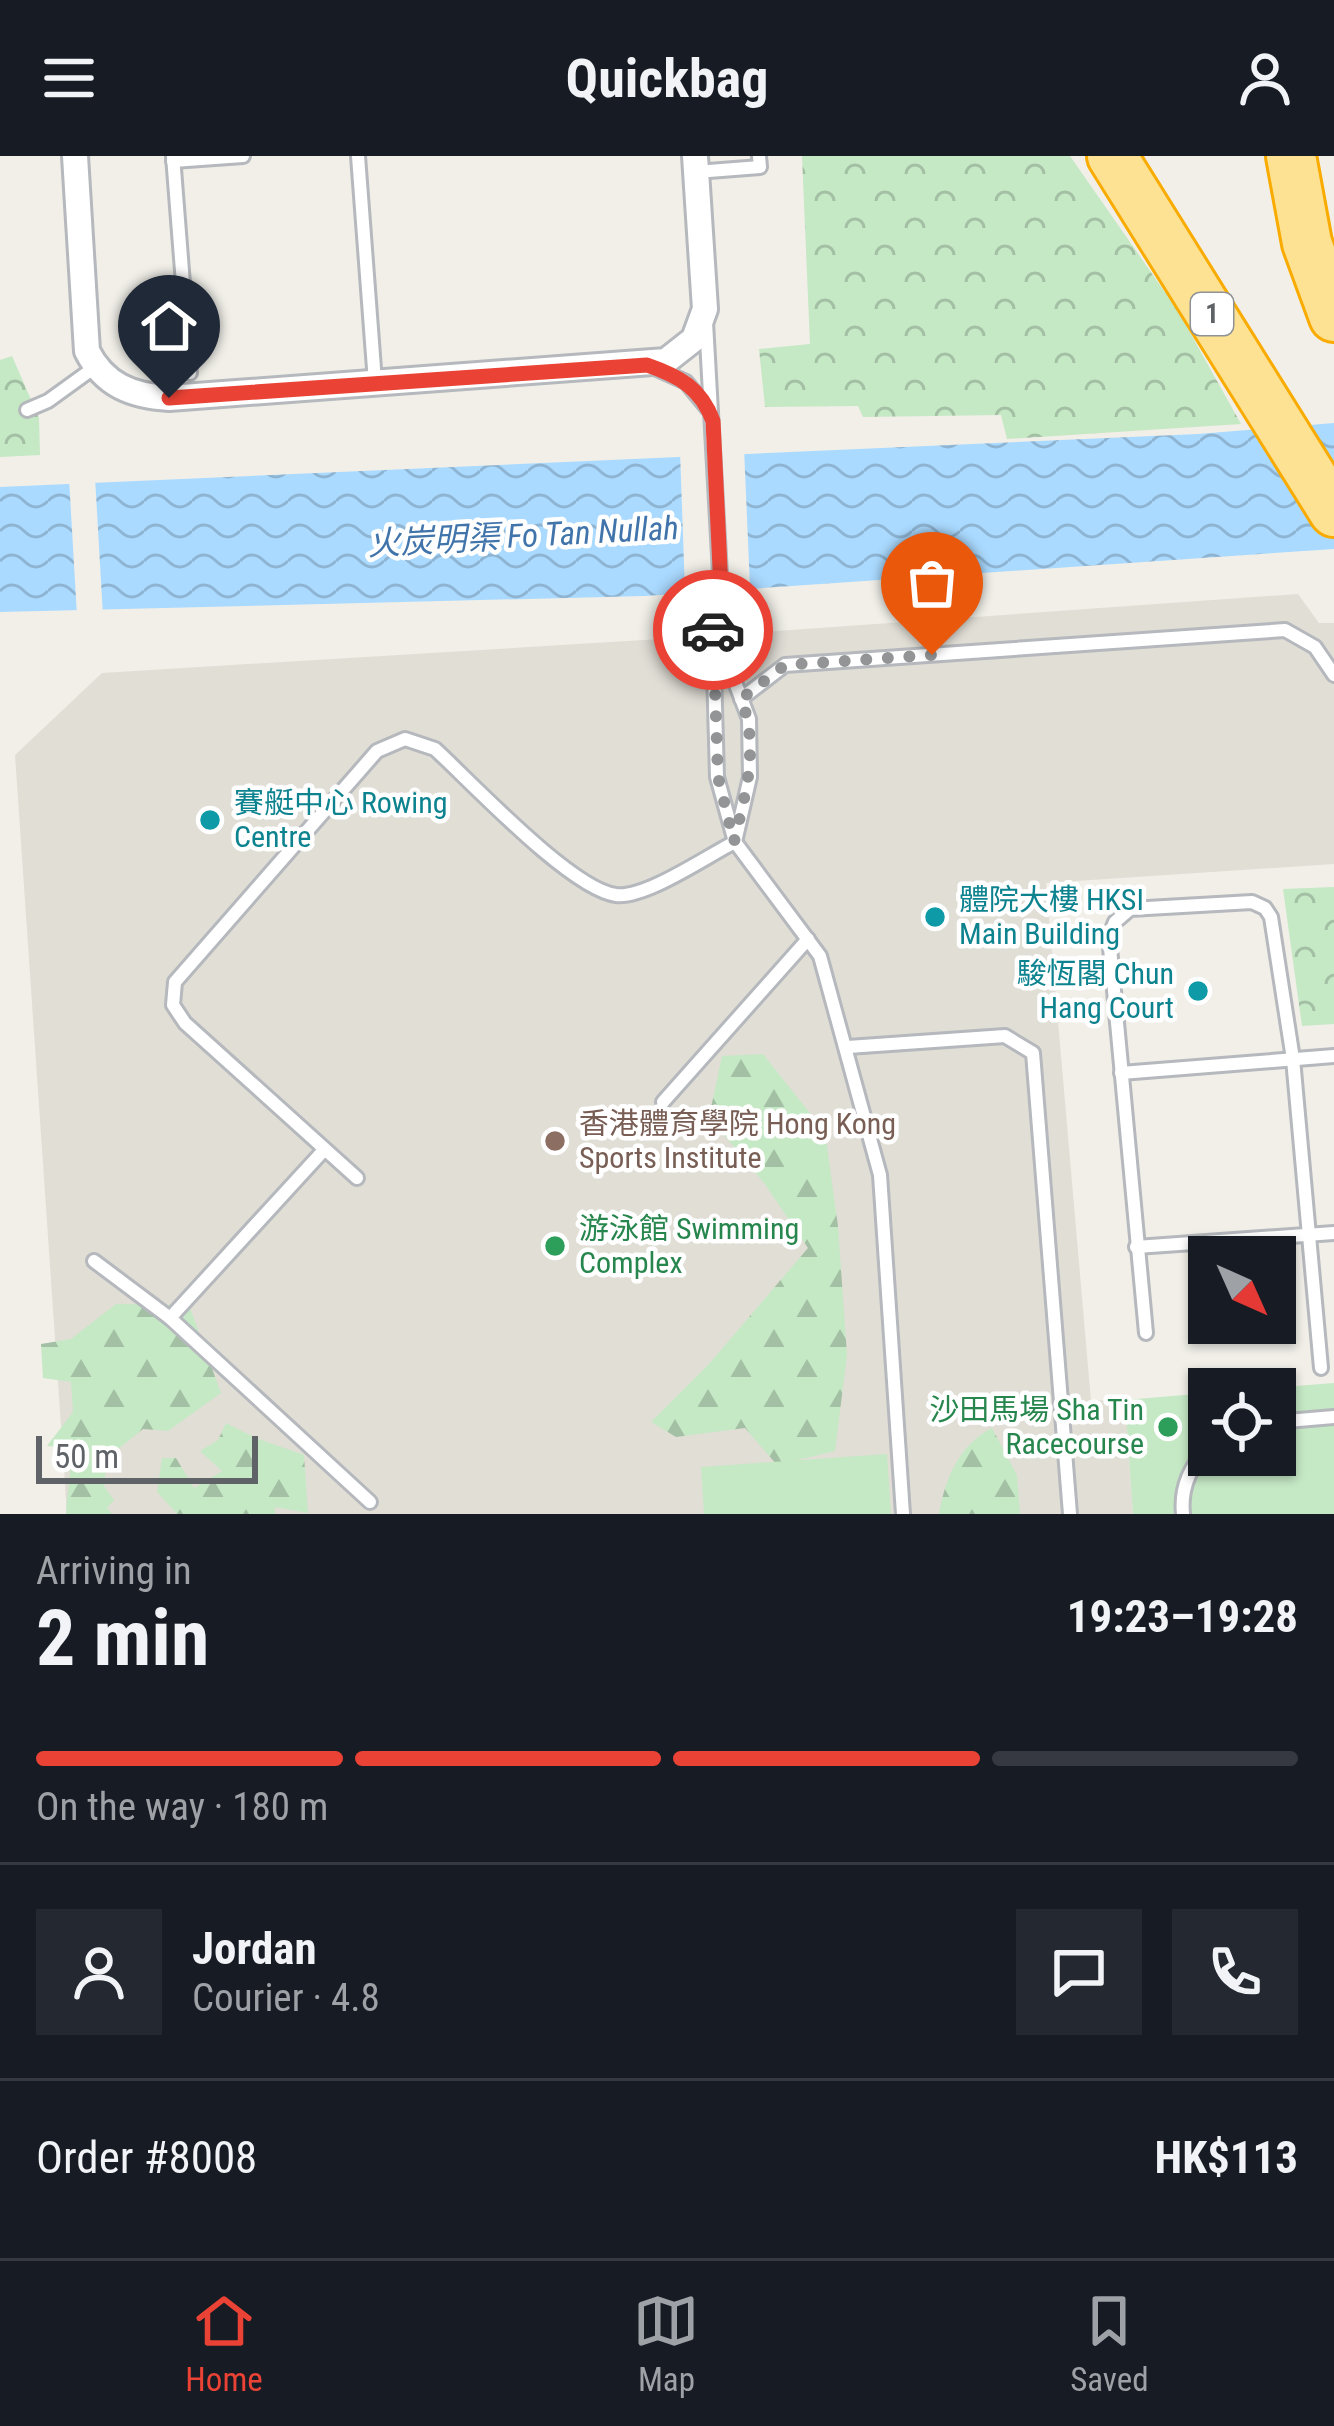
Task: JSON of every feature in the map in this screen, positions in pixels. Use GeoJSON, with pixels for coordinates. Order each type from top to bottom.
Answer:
{"type":"FeatureCollection","features":[{"type":"Feature","properties":{"kind":"highway","name":"1"},"geometry":{"type":"LineString","coordinates":[[1112,156],[1334,512]]}},
{"type":"Feature","properties":{"kind":"highway"},"geometry":{"type":"LineString","coordinates":[[1291,156],[1307,243],[1334,317]]}},
{"type":"Feature","properties":{"kind":"street"},"geometry":{"type":"LineString","coordinates":[[75,156],[84,333],[95,367],[127,391],[169,398],[666,361],[694,339],[706,309],[695,164]]}},
{"type":"Feature","properties":{"kind":"lane"},"geometry":{"type":"LineString","coordinates":[[190,373],[173,159],[243,156]]}},
{"type":"Feature","properties":{"kind":"lane"},"geometry":{"type":"LineString","coordinates":[[358,156],[375,382]]}},
{"type":"Feature","properties":{"kind":"lane"},"geometry":{"type":"LineString","coordinates":[[695,164],[760,167],[759,156]]}},
{"type":"Feature","properties":{"kind":"lane"},"geometry":{"type":"LineString","coordinates":[[358,1178],[184,1023],[173,1005],[175,982],[377,751],[405,739],[434,749],[582,883],[618,896],[644,890],[734,842],[750,777],[749,719],[733,676],[729,627],[722,610],[706,309]]}},
{"type":"Feature","properties":{"kind":"lane"},"geometry":{"type":"LineString","coordinates":[[647,365],[686,382],[700,395],[713,421]]}},
{"type":"Feature","properties":{"kind":"lane"},"geometry":{"type":"LineString","coordinates":[[27,410],[48,401],[95,367]]}},
{"type":"Feature","properties":{"kind":"lane"},"geometry":{"type":"LineString","coordinates":[[722,610],[713,635],[718,777],[734,842],[820,956],[880,1174],[903,1514]]}},
{"type":"Feature","properties":{"kind":"lane"},"geometry":{"type":"LineString","coordinates":[[741,699],[785,665],[1285,630],[1315,646],[1334,675]]}},
{"type":"Feature","properties":{"kind":"lane"},"geometry":{"type":"LineString","coordinates":[[1146,1333],[1109,938],[1115,922],[1130,909],[1252,902],[1271,917],[1292,1059],[1322,1368]]}},
{"type":"Feature","properties":{"kind":"lane"},"geometry":{"type":"LineString","coordinates":[[663,1102],[808,939]]}},
{"type":"Feature","properties":{"kind":"lane"},"geometry":{"type":"LineString","coordinates":[[848,1047],[1005,1036],[1034,1053],[1070,1514]]}},
{"type":"Feature","properties":{"kind":"lane"},"geometry":{"type":"LineString","coordinates":[[1121,1073],[1334,1056]]}},
{"type":"Feature","properties":{"kind":"lane"},"geometry":{"type":"LineString","coordinates":[[170,1318],[324,1150]]}},
{"type":"Feature","properties":{"kind":"lane"},"geometry":{"type":"LineString","coordinates":[[1136,1247],[1334,1233]]}},
{"type":"Feature","properties":{"kind":"lane"},"geometry":{"type":"LineString","coordinates":[[94,1261],[170,1318],[370,1502]]}},
{"type":"Feature","properties":{"kind":"lane"},"geometry":{"type":"LineString","coordinates":[[1296,1420],[1334,1417]]}},
{"type":"Feature","properties":{"kind":"lane"},"geometry":{"type":"LineString","coordinates":[[1183,1514],[1181,1494],[1188,1476]]}},
{"type":"Feature","properties":{"kind":"shaded area","name":"香港體育學院 Hong Kong Sports Institute"},"geometry":{"type":"Polygon","coordinates":[[[1298,594],[1319,623],[1334,623],[1334,864],[1046,883],[1091,1401],[1125,1399],[1133,1514],[67,1514],[15,755],[102,673],[1298,594]]]}},
{"type":"Feature","properties":{"kind":"green space"},"geometry":{"type":"Polygon","coordinates":[[[802,156],[1070,156],[1178,311],[1241,424],[1007,439],[1001,415],[863,417],[858,406],[765,407],[759,349],[810,344],[802,156]]]}},
{"type":"Feature","properties":{"kind":"green space"},"geometry":{"type":"Polygon","coordinates":[[[12,356],[39,418],[40,455],[0,457],[0,360],[12,356]]]}},
{"type":"Feature","properties":{"kind":"green space"},"geometry":{"type":"Polygon","coordinates":[[[1334,887],[1334,1024],[1302,1026],[1283,889],[1334,887]]]}},
{"type":"Feature","properties":{"kind":"green space"},"geometry":{"type":"Polygon","coordinates":[[[763,1054],[825,1132],[838,1226],[847,1355],[835,1451],[777,1465],[745,1428],[676,1437],[651,1422],[708,1365],[808,1248],[764,1183],[709,1117],[722,1056],[763,1054]]]}},
{"type":"Feature","properties":{"kind":"green space"},"geometry":{"type":"Polygon","coordinates":[[[116,1304],[189,1305],[221,1393],[168,1431],[143,1429],[107,1458],[104,1486],[114,1500],[107,1508],[112,1514],[66,1514],[71,1448],[47,1446],[73,1412],[71,1382],[43,1378],[41,1344],[71,1339],[116,1304]]]}},
{"type":"Feature","properties":{"kind":"green space","name":"沙田馬場 Sha Tin Racecourse"},"geometry":{"type":"Polygon","coordinates":[[[1334,1383],[1334,1514],[1133,1514],[1125,1400],[1188,1395],[1188,1476],[1296,1476],[1296,1386],[1334,1383]]]}},
{"type":"Feature","properties":{"kind":"green space"},"geometry":{"type":"Polygon","coordinates":[[[226,1423],[304,1455],[308,1513],[275,1507],[275,1514],[177,1514],[157,1492],[162,1458],[176,1458],[194,1488],[222,1471],[200,1451],[218,1440],[226,1423]]]}},
{"type":"Feature","properties":{"kind":"green space"},"geometry":{"type":"Polygon","coordinates":[[[992,1428],[1017,1475],[1020,1514],[939,1514],[955,1464],[992,1428]]]}},
{"type":"Feature","properties":{"kind":"green space"},"geometry":{"type":"Polygon","coordinates":[[[887,1454],[891,1514],[704,1514],[701,1467],[887,1454]]]}},
{"type":"Feature","properties":{"kind":"water","name":"火炭明渠 Fo Tan Nullah"},"geometry":{"type":"Polygon","coordinates":[[[1334,423],[1334,549],[645,596],[0,612],[0,487],[1198,434],[1334,423]]]}},
{"type":"Feature","properties":{"kind":"pier"},"geometry":{"type":"Polygon","coordinates":[[[744,448],[750,587],[685,592],[680,451],[744,448]]]}},
{"type":"Feature","properties":{"kind":"pier"},"geometry":{"type":"Polygon","coordinates":[[[95,477],[103,616],[77,616],[69,478],[95,477]]]}},
{"type":"Feature","properties":{"kind":"way so far"},"geometry":{"type":"LineString","coordinates":[[713,630],[718,777],[734,842],[750,777],[749,719],[741,699],[785,665],[932,655]]}},
{"type":"Feature","properties":{"kind":"place","name":"賽艇中心 Rowing Centre"},"geometry":{"type":"Point","coordinates":[210,820]}},
{"type":"Feature","properties":{"kind":"place","name":"體院大樓 HKSI Main Building"},"geometry":{"type":"Point","coordinates":[935,917]}},
{"type":"Feature","properties":{"kind":"place","name":"駿恆閣 Chun Hang Court"},"geometry":{"type":"Point","coordinates":[1198,991]}},
{"type":"Feature","properties":{"kind":"place","name":"香港體育學院 Hong Kong Sports Institute"},"geometry":{"type":"Point","coordinates":[555,1141]}},
{"type":"Feature","properties":{"kind":"place","name":"游泳館 Swimming Complex"},"geometry":{"type":"Point","coordinates":[555,1246]}},
{"type":"Feature","properties":{"kind":"place","name":"沙田馬場 Sha Tin Racecourse"},"geometry":{"type":"Point","coordinates":[1168,1427]}},
{"type":"Feature","properties":{"kind":"route"},"geometry":{"type":"LineString","coordinates":[[169,398],[647,365],[676,376],[700,395],[713,421],[722,610],[713,630]]}}]}
